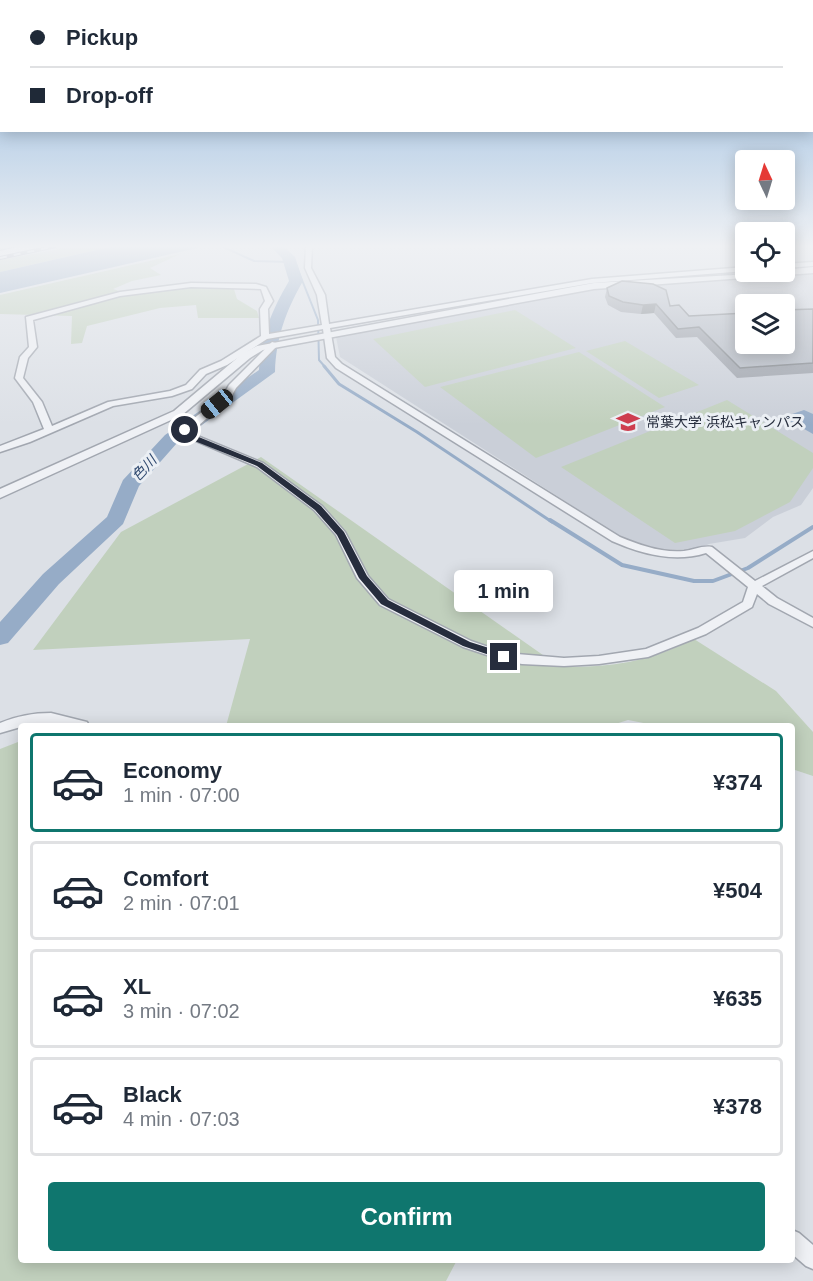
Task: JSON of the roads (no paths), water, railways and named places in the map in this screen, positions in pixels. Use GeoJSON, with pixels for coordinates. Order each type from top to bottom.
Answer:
{"type":"FeatureCollection","features":[{"type":"Feature","properties":{"kind":"street"},"geometry":{"type":"LineString","coordinates":[[48,429],[44,414],[31,390],[19,378],[24,357],[33,347],[28,319],[77,306]]}},
{"type":"Feature","properties":{"kind":"street"},"geometry":{"type":"LineString","coordinates":[[266,306],[264,309],[270,340],[228,395],[185,430],[185,434],[260,465],[318,508],[341,534],[363,578],[384,602],[467,644],[522,660],[564,662],[633,657],[664,648],[702,631],[748,604],[754,586],[813,554]]}},
{"type":"Feature","properties":{"kind":"street"},"geometry":{"type":"LineString","coordinates":[[323,306],[331,358],[353,376],[616,539],[636,548],[658,553],[694,555],[708,549],[773,601],[813,623]]}},
{"type":"Feature","properties":{"kind":"street"},"geometry":{"type":"LineString","coordinates":[[0,449],[27,440],[48,429],[111,404],[172,393],[189,387],[203,372],[270,340],[458,306]]}},
{"type":"Feature","properties":{"kind":"street"},"geometry":{"type":"LineString","coordinates":[[327,330],[474,306]]}},
{"type":"Feature","properties":{"kind":"street"},"geometry":{"type":"LineString","coordinates":[[0,494],[178,413],[246,356],[270,340]]}},
{"type":"Feature","properties":{"kind":"street"},"geometry":{"type":"LineString","coordinates":[[0,728],[36,717],[74,723]]}},
{"type":"Feature","properties":{"kind":"street"},"geometry":{"type":"LineString","coordinates":[[795,1243],[813,1259]]}},
{"type":"Feature","properties":{"kind":"water"},"geometry":{"type":"Polygon","coordinates":[[[804,410],[813,414],[813,434],[783,417],[804,410]]]}},
{"type":"Feature","properties":{"kind":"waterway","name":"色川"},"geometry":{"type":"LineString","coordinates":[[0,637],[51,579],[116,520],[130,484],[171,439],[267,372],[271,334],[282,306]]}},
{"type":"Feature","properties":{"kind":"waterway"},"geometry":{"type":"LineString","coordinates":[[312,306],[318,320],[319,360],[326,368]]}},
{"type":"Feature","properties":{"kind":"waterway"},"geometry":{"type":"LineString","coordinates":[[324,366],[339,384],[417,432],[552,522]]}},
{"type":"Feature","properties":{"kind":"waterway"},"geometry":{"type":"LineString","coordinates":[[550,520],[622,565],[694,581],[713,581],[748,568],[813,527]]}},
{"type":"Feature","properties":{"kind":"place","name":"常葉大学 浜松キャンパス"},"geometry":{"type":"Point","coordinates":[628,422]}}]}
